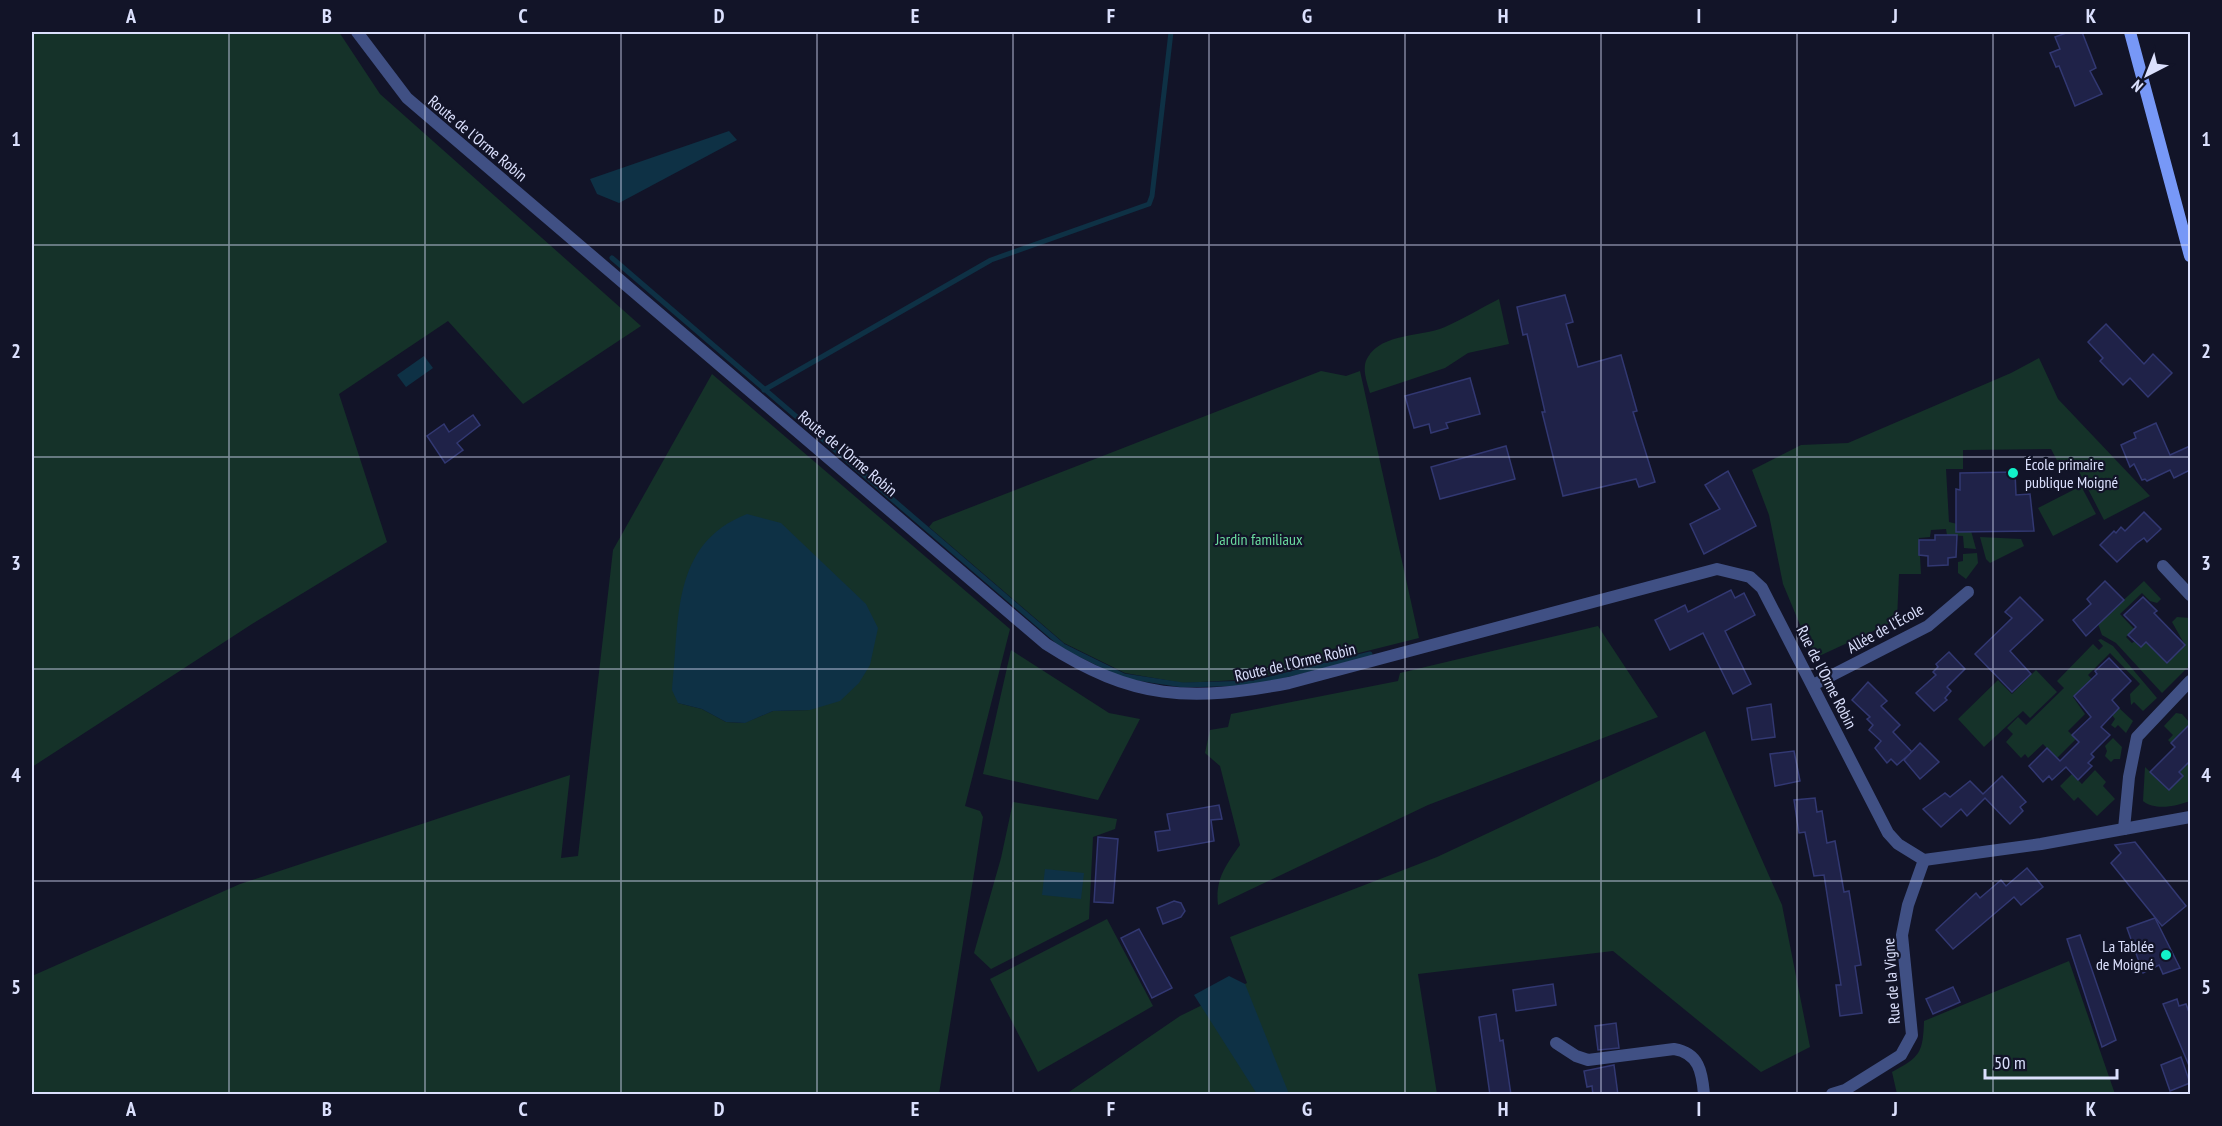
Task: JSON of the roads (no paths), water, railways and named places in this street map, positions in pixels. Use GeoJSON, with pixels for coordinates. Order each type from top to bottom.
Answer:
{"type":"FeatureCollection","features":[{"type":"Feature","properties":{"kind":"street","name":"Route de l'Orme Robin"},"geometry":{"type":"LineString","coordinates":[[357,32],[406,98],[1046,644],[1077,664],[1136,687],[1180,695],[1234,694],[1289,683],[1405,652]]}},
{"type":"Feature","properties":{"kind":"street"},"geometry":{"type":"LineString","coordinates":[[2130,32],[2190,256]]}},
{"type":"Feature","properties":{"kind":"street"},"geometry":{"type":"LineString","coordinates":[[2163,566],[2190,595]]}},
{"type":"Feature","properties":{"kind":"street","name":"Rue de l'Orme Robin"},"geometry":{"type":"LineString","coordinates":[[1405,652],[1717,569],[1750,577],[1762,588],[1888,833],[1898,844],[1924,860]]}},
{"type":"Feature","properties":{"kind":"street","name":"Allée de l'École"},"geometry":{"type":"LineString","coordinates":[[1813,685],[1928,627],[1968,592]]}},
{"type":"Feature","properties":{"kind":"street"},"geometry":{"type":"LineString","coordinates":[[2124,829],[2128,777],[2137,737],[2190,681]]}},
{"type":"Feature","properties":{"kind":"street"},"geometry":{"type":"LineString","coordinates":[[1924,860],[2041,844],[2190,817]]}},
{"type":"Feature","properties":{"kind":"street","name":"Rue de la Vigne"},"geometry":{"type":"LineString","coordinates":[[1832,1095],[1845,1093],[1901,1055],[1912,1035],[1902,935],[1908,905],[1924,860]]}},
{"type":"Feature","properties":{"kind":"street"},"geometry":{"type":"LineString","coordinates":[[1556,1043],[1576,1056],[1588,1060],[1674,1049],[1685,1051],[1696,1059],[1702,1072],[1704,1095]]}},
{"type":"Feature","properties":{"kind":"water"},"geometry":{"type":"Polygon","coordinates":[[[729,131],[737,140],[619,203],[597,194],[590,179],[729,131]]]}},
{"type":"Feature","properties":{"kind":"water"},"geometry":{"type":"Polygon","coordinates":[[[424,356],[433,368],[406,387],[397,375],[424,356]]]}},
{"type":"Feature","properties":{"kind":"water"},"geometry":{"type":"Polygon","coordinates":[[[747,514],[781,523],[866,604],[878,628],[870,665],[859,683],[840,701],[810,710],[773,711],[745,723],[726,722],[702,709],[678,703],[672,690],[676,637],[684,587],[692,564],[704,544],[722,527],[747,514]]]}},
{"type":"Feature","properties":{"kind":"water"},"geometry":{"type":"Polygon","coordinates":[[[1045,869],[1084,873],[1081,899],[1042,895],[1045,869]]]}},
{"type":"Feature","properties":{"kind":"water"},"geometry":{"type":"Polygon","coordinates":[[[1229,976],[1245,984],[1289,1094],[1257,1094],[1194,995],[1229,976]]]}},
{"type":"Feature","properties":{"kind":"waterway"},"geometry":{"type":"LineString","coordinates":[[764,390],[991,260],[1149,204],[1152,196],[1171,32]]}},
{"type":"Feature","properties":{"kind":"waterway"},"geometry":{"type":"LineString","coordinates":[[612,258],[1063,646],[1124,676],[1183,685],[1254,683],[1370,654]]}},
{"type":"Feature","properties":{"kind":"place","name":"École primaire publique Moigné"},"geometry":{"type":"Point","coordinates":[2013,473]}},
{"type":"Feature","properties":{"kind":"place","name":"La Tablée de Moigné"},"geometry":{"type":"Point","coordinates":[2166,955]}},
{"type":"Feature","properties":{"kind":"park label","name":"Jardin familiaux"},"geometry":{"type":"Point","coordinates":[1259,539]}}]}
